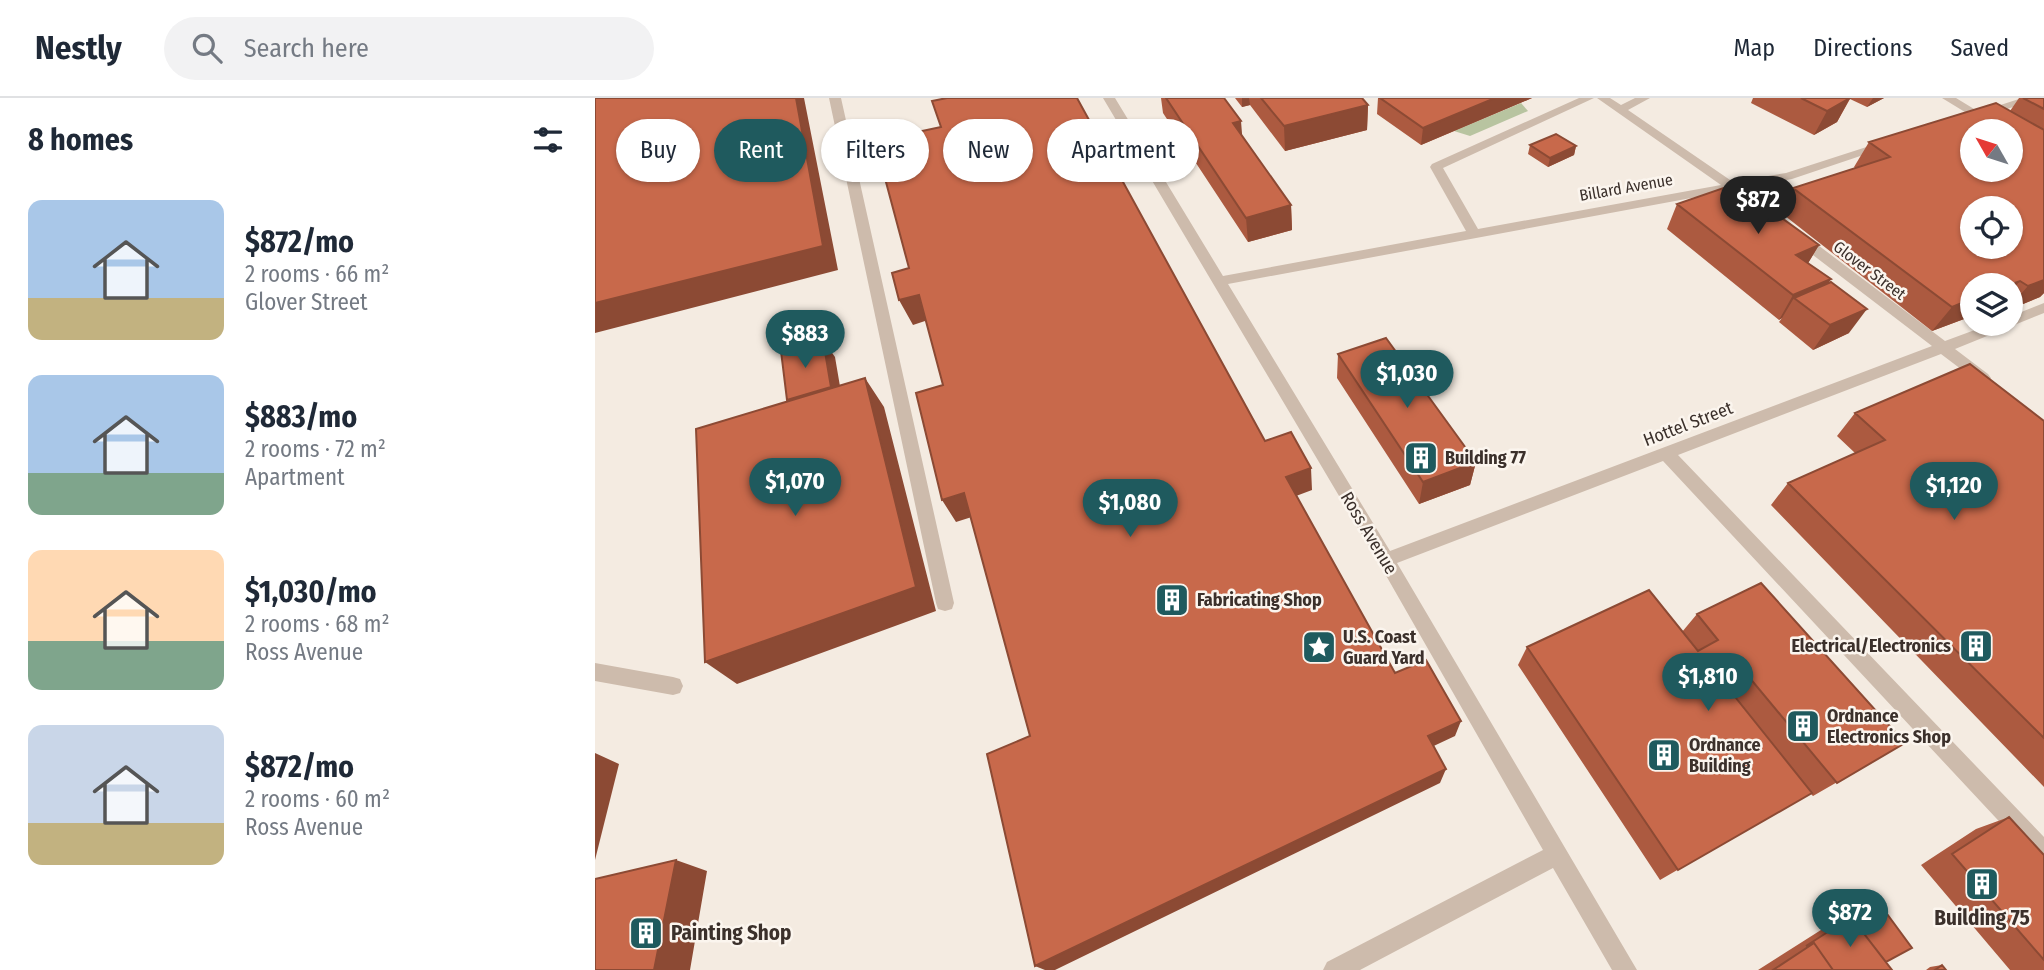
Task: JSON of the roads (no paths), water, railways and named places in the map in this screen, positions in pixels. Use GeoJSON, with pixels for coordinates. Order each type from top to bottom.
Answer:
{"type":"FeatureCollection","features":[{"type":"Feature","properties":{"kind":"street"},"geometry":{"type":"LineString","coordinates":[[835,98],[945,603]]}},
{"type":"Feature","properties":{"kind":"street","name":"Ross Avenue"},"geometry":{"type":"LineString","coordinates":[[1109,98],[1386,560],[1626,970]]}},
{"type":"Feature","properties":{"kind":"street"},"geometry":{"type":"LineString","coordinates":[[1474,233],[1436,167],[1588,98]]}},
{"type":"Feature","properties":{"kind":"street"},"geometry":{"type":"LineString","coordinates":[[1603,98],[1752,202]]}},
{"type":"Feature","properties":{"kind":"street"},"geometry":{"type":"LineString","coordinates":[[1619,110],[1644,98]]}},
{"type":"Feature","properties":{"kind":"street"},"geometry":{"type":"LineString","coordinates":[[1948,98],[1982,119]]}},
{"type":"Feature","properties":{"kind":"street"},"geometry":{"type":"LineString","coordinates":[[1954,123],[2033,98]]}},
{"type":"Feature","properties":{"kind":"street","name":"Billard Avenue"},"geometry":{"type":"LineString","coordinates":[[1219,281],[1788,176],[1894,142]]}},
{"type":"Feature","properties":{"kind":"street","name":"Glover Street"},"geometry":{"type":"LineString","coordinates":[[1784,226],[1994,386]]}},
{"type":"Feature","properties":{"kind":"street"},"geometry":{"type":"LineString","coordinates":[[2023,316],[2044,308]]}},
{"type":"Feature","properties":{"kind":"street","name":"Hottel Street"},"geometry":{"type":"LineString","coordinates":[[1386,560],[1974,336]]}},
{"type":"Feature","properties":{"kind":"street"},"geometry":{"type":"LineString","coordinates":[[1666,453],[2044,853]]}},
{"type":"Feature","properties":{"kind":"street"},"geometry":{"type":"LineString","coordinates":[[595,672],[673,686]]}},
{"type":"Feature","properties":{"kind":"street"},"geometry":{"type":"LineString","coordinates":[[1335,970],[1558,854]]}},
{"type":"Feature","properties":{"kind":"place","name":"Building 77"},"geometry":{"type":"Point","coordinates":[1421,458]}},
{"type":"Feature","properties":{"kind":"place","name":"Fabricating Shop"},"geometry":{"type":"Point","coordinates":[1172,600]}},
{"type":"Feature","properties":{"kind":"place","name":"Electrical/Electronics"},"geometry":{"type":"Point","coordinates":[1976,646]}},
{"type":"Feature","properties":{"kind":"place","name":"U.S. Coast Guard Yard"},"geometry":{"type":"Point","coordinates":[1319,647]}},
{"type":"Feature","properties":{"kind":"place","name":"Ordnance Electronics Shop"},"geometry":{"type":"Point","coordinates":[1803,726]}},
{"type":"Feature","properties":{"kind":"place","name":"Ordnance Building"},"geometry":{"type":"Point","coordinates":[1664,755]}},
{"type":"Feature","properties":{"kind":"place","name":"Building 75"},"geometry":{"type":"Point","coordinates":[1982,884]}},
{"type":"Feature","properties":{"kind":"place","name":"Painting Shop"},"geometry":{"type":"Point","coordinates":[646,933]}}]}
